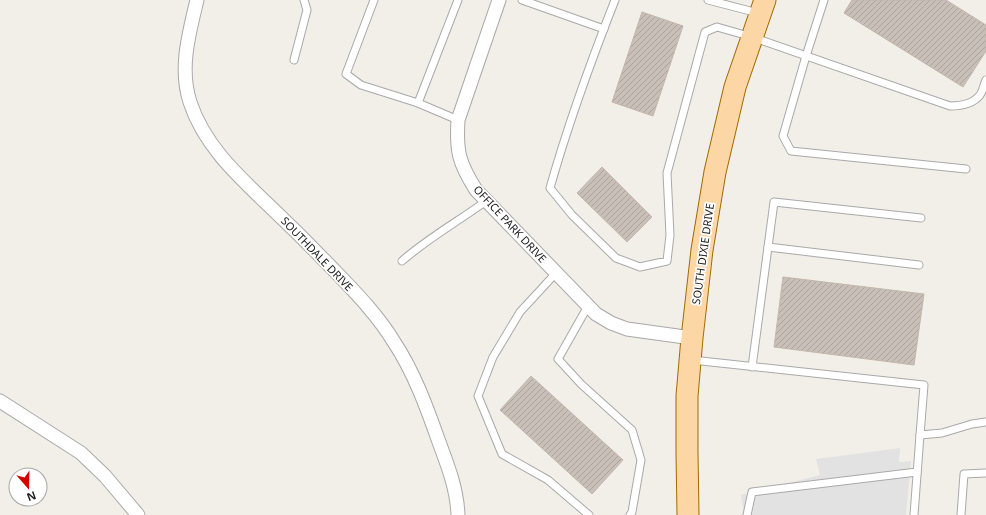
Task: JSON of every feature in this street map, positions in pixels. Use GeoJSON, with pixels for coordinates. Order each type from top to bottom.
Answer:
{"type":"FeatureCollection","features":[{"type":"Feature","properties":{"kind":"main road","name":"SOUTH DIXIE DRIVE"},"geometry":{"type":"LineString","coordinates":[[688,515],[687,403],[692,338],[702,250],[715,172],[735,87],[762,7]]}},
{"type":"Feature","properties":{"kind":"street","name":"SOUTHDALE DRIVE"},"geometry":{"type":"LineString","coordinates":[[197,0],[187,39],[185,60],[185,80],[189,100],[196,120],[212,146],[229,166],[350,286],[377,316],[395,342],[411,370],[430,416],[454,483],[458,503],[458,515]]}},
{"type":"Feature","properties":{"kind":"street","name":"OFFICE PARK DRIVE"},"geometry":{"type":"LineString","coordinates":[[499,0],[458,120],[457,139],[459,155],[464,171],[476,190],[486,201],[596,314],[611,323],[627,329],[692,338]]}},
{"type":"Feature","properties":{"kind":"street"},"geometry":{"type":"LineString","coordinates":[[0,401],[81,453],[105,476],[138,515]]}},
{"type":"Feature","properties":{"kind":"lane"},"geometry":{"type":"LineString","coordinates":[[294,60],[307,10],[304,0]]}},
{"type":"Feature","properties":{"kind":"lane"},"geometry":{"type":"LineString","coordinates":[[374,0],[346,74],[361,85],[418,103],[458,120]]}},
{"type":"Feature","properties":{"kind":"lane"},"geometry":{"type":"LineString","coordinates":[[418,103],[458,0]]}},
{"type":"Feature","properties":{"kind":"lane"},"geometry":{"type":"LineString","coordinates":[[522,0],[604,29]]}},
{"type":"Feature","properties":{"kind":"lane"},"geometry":{"type":"LineString","coordinates":[[615,0],[561,151],[550,188],[572,215],[616,258],[640,266],[667,261],[670,235],[668,173],[705,32],[718,27],[752,37],[950,106],[961,106],[972,102],[980,95],[986,80]]}},
{"type":"Feature","properties":{"kind":"lane"},"geometry":{"type":"LineString","coordinates":[[708,0],[762,7]]}},
{"type":"Feature","properties":{"kind":"lane"},"geometry":{"type":"LineString","coordinates":[[824,0],[783,136],[791,150],[966,169]]}},
{"type":"Feature","properties":{"kind":"lane"},"geometry":{"type":"LineString","coordinates":[[402,260],[416,248],[463,219],[486,201]]}},
{"type":"Feature","properties":{"kind":"lane"},"geometry":{"type":"LineString","coordinates":[[752,366],[774,202],[921,218]]}},
{"type":"Feature","properties":{"kind":"lane"},"geometry":{"type":"LineString","coordinates":[[768,247],[919,264]]}},
{"type":"Feature","properties":{"kind":"lane"},"geometry":{"type":"LineString","coordinates":[[556,273],[520,312],[493,357],[478,396],[502,454],[548,480],[589,515]]}},
{"type":"Feature","properties":{"kind":"lane"},"geometry":{"type":"LineString","coordinates":[[588,306],[558,359],[581,384],[632,430],[641,460],[632,512],[630,515]]}},
{"type":"Feature","properties":{"kind":"lane"},"geometry":{"type":"LineString","coordinates":[[690,360],[924,385],[914,515]]}},
{"type":"Feature","properties":{"kind":"lane"},"geometry":{"type":"LineString","coordinates":[[920,435],[942,433],[972,424],[986,422]]}},
{"type":"Feature","properties":{"kind":"lane"},"geometry":{"type":"LineString","coordinates":[[747,515],[752,492],[917,472]]}},
{"type":"Feature","properties":{"kind":"lane"},"geometry":{"type":"LineString","coordinates":[[961,515],[964,474],[986,473]]}},
{"type":"Feature","properties":{"kind":"shaded area"},"geometry":{"type":"Polygon","coordinates":[[[900,448],[899,462],[911,461],[906,515],[744,515],[741,495],[820,475],[816,459],[900,448]]]}},
{"type":"Feature","properties":{"kind":"building"},"geometry":{"type":"Polygon","coordinates":[[[852,0],[946,0],[986,25],[986,51],[963,87],[844,13],[852,0]]]}},
{"type":"Feature","properties":{"kind":"building"},"geometry":{"type":"Polygon","coordinates":[[[642,12],[683,26],[653,116],[612,102],[642,12]]]}},
{"type":"Feature","properties":{"kind":"building"},"geometry":{"type":"Polygon","coordinates":[[[602,167],[652,217],[627,242],[577,193],[602,167]]]}},
{"type":"Feature","properties":{"kind":"building"},"geometry":{"type":"Polygon","coordinates":[[[783,277],[924,294],[914,365],[774,347],[783,277]]]}},
{"type":"Feature","properties":{"kind":"building"},"geometry":{"type":"Polygon","coordinates":[[[531,376],[623,460],[592,494],[500,410],[531,376]]]}}]}
